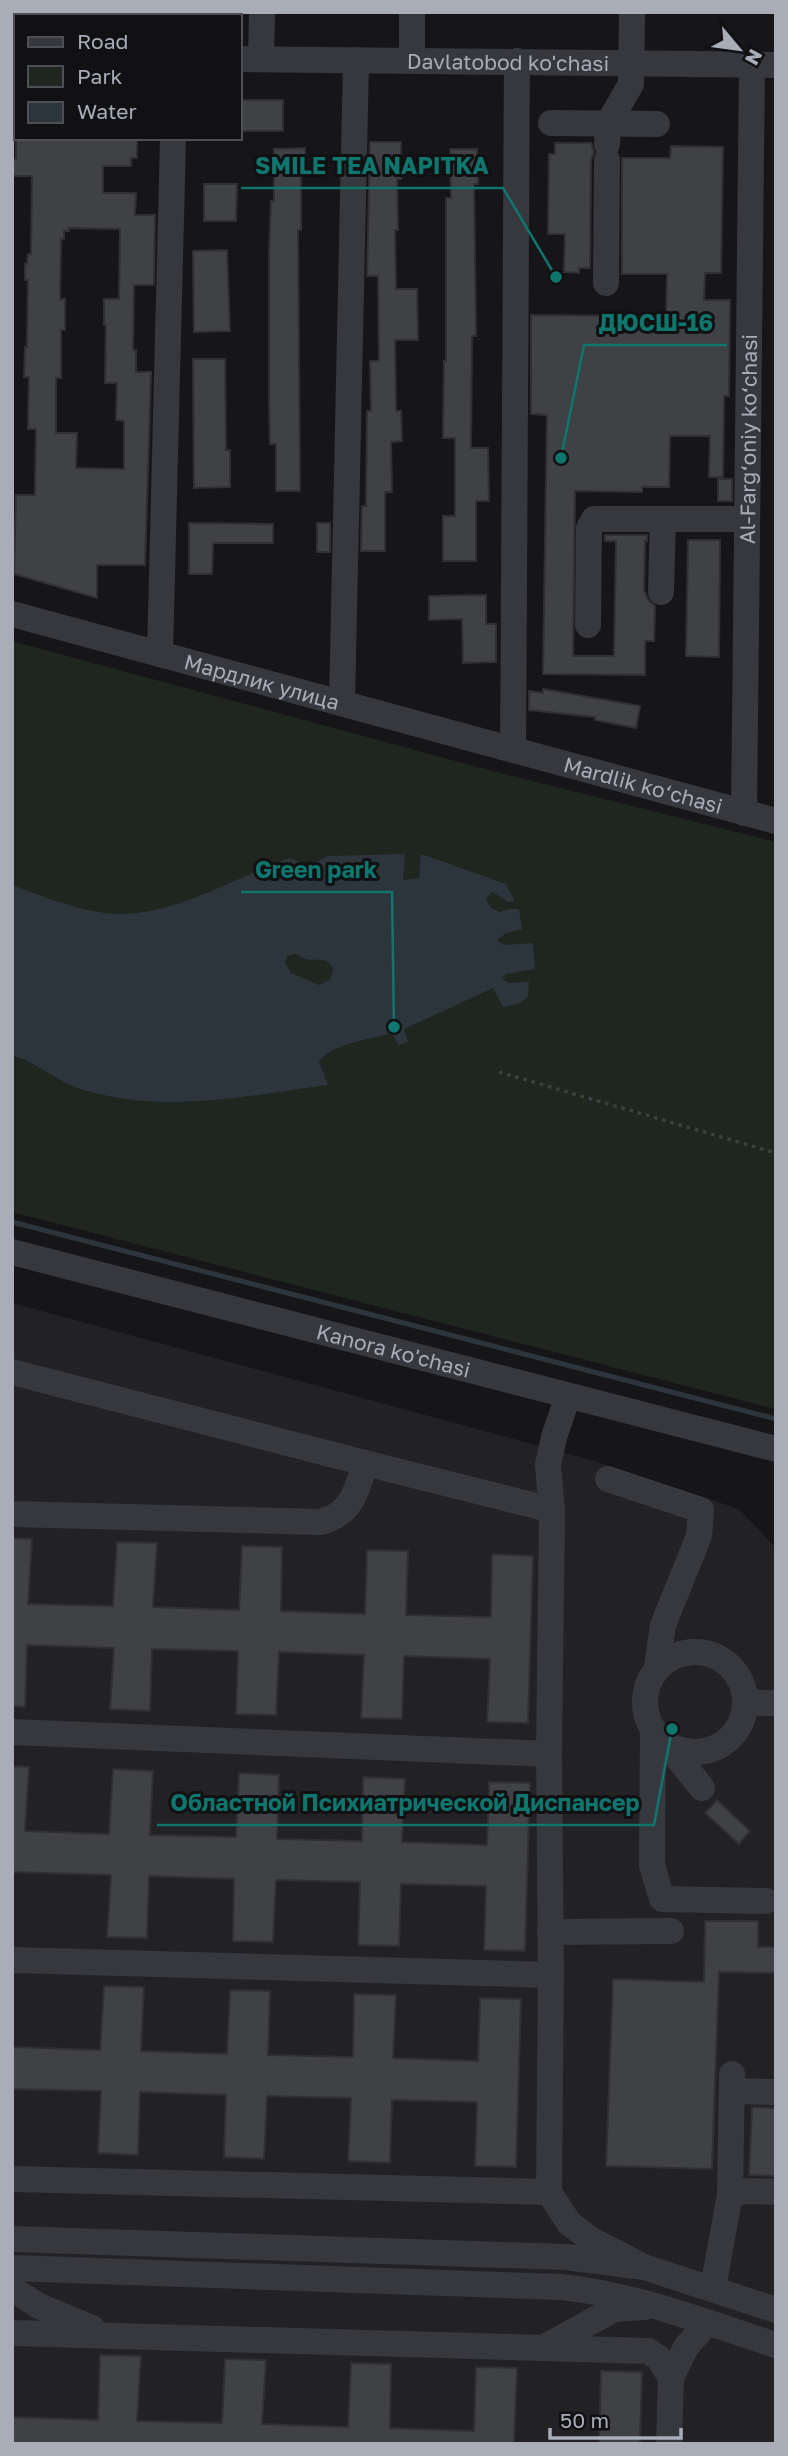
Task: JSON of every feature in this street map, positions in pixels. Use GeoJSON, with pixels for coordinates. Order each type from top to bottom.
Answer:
{"type":"FeatureCollection","features":[{"type":"Feature","properties":{"kind":"street"},"geometry":{"type":"LineString","coordinates":[[250,59],[262,12]]}},
{"type":"Feature","properties":{"kind":"street"},"geometry":{"type":"LineString","coordinates":[[412,12],[412,60]]}},
{"type":"Feature","properties":{"kind":"street"},"geometry":{"type":"LineString","coordinates":[[606,283],[607,142],[631,84],[632,12]]}},
{"type":"Feature","properties":{"kind":"street","name":"Davlatobod ko'chasi"},"geometry":{"type":"LineString","coordinates":[[250,59],[764,65]]}},
{"type":"Feature","properties":{"kind":"street"},"geometry":{"type":"LineString","coordinates":[[342,703],[356,60]]}},
{"type":"Feature","properties":{"kind":"street"},"geometry":{"type":"LineString","coordinates":[[513,750],[517,61]]}},
{"type":"Feature","properties":{"kind":"street","name":"Al-Farg‘oniy ko‘chasi"},"geometry":{"type":"LineString","coordinates":[[744,813],[747,519],[764,65]]}},
{"type":"Feature","properties":{"kind":"street"},"geometry":{"type":"LineString","coordinates":[[551,123],[607,142],[657,124]]}},
{"type":"Feature","properties":{"kind":"street"},"geometry":{"type":"LineString","coordinates":[[160,654],[173,140]]}},
{"type":"Feature","properties":{"kind":"street"},"geometry":{"type":"LineString","coordinates":[[588,625],[591,522],[598,518],[747,519]]}},
{"type":"Feature","properties":{"kind":"street"},"geometry":{"type":"LineString","coordinates":[[661,592],[663,519]]}},
{"type":"Feature","properties":{"kind":"street","name":"Мардлик улица"},"geometry":{"type":"LineString","coordinates":[[12,614],[513,750]]}},
{"type":"Feature","properties":{"kind":"street","name":"Mardlik ko‘chasi"},"geometry":{"type":"LineString","coordinates":[[513,750],[776,821]]}},
{"type":"Feature","properties":{"kind":"street","name":"Kanora ko'chasi"},"geometry":{"type":"LineString","coordinates":[[12,1252],[776,1450]]}},
{"type":"Feature","properties":{"kind":"street"},"geometry":{"type":"LineString","coordinates":[[12,1371],[552,1510]]}},
{"type":"Feature","properties":{"kind":"street"},"geometry":{"type":"LineString","coordinates":[[568,1395],[548,1465],[552,1510],[549,2192],[569,2223],[590,2239],[644,2267]]}},
{"type":"Feature","properties":{"kind":"street"},"geometry":{"type":"LineString","coordinates":[[12,1514],[320,1522],[337,1517],[349,1506],[365,1463]]}},
{"type":"Feature","properties":{"kind":"street"},"geometry":{"type":"LineString","coordinates":[[608,1479],[701,1510],[699,1536],[663,1625],[657,1668]]}},
{"type":"Feature","properties":{"kind":"street"},"geometry":{"type":"LineString","coordinates":[[659,1735],[673,1748],[692,1752],[712,1749],[729,1739],[741,1722],[745,1703],[741,1683],[730,1666],[713,1654],[693,1651],[673,1656],[657,1668],[647,1684],[644,1703],[648,1721],[659,1735],[702,1788]]}},
{"type":"Feature","properties":{"kind":"street"},"geometry":{"type":"LineString","coordinates":[[745,1703],[776,1703]]}},
{"type":"Feature","properties":{"kind":"street"},"geometry":{"type":"LineString","coordinates":[[12,1732],[549,1754]]}},
{"type":"Feature","properties":{"kind":"street"},"geometry":{"type":"LineString","coordinates":[[659,1735],[652,1865],[662,1899],[766,1901]]}},
{"type":"Feature","properties":{"kind":"street"},"geometry":{"type":"LineString","coordinates":[[550,1932],[671,1931]]}},
{"type":"Feature","properties":{"kind":"street"},"geometry":{"type":"LineString","coordinates":[[12,1961],[551,1975]]}},
{"type":"Feature","properties":{"kind":"street"},"geometry":{"type":"LineString","coordinates":[[713,2288],[730,2194],[732,2082],[776,2092]]}},
{"type":"Feature","properties":{"kind":"street"},"geometry":{"type":"LineString","coordinates":[[12,2179],[549,2192]]}},
{"type":"Feature","properties":{"kind":"street"},"geometry":{"type":"LineString","coordinates":[[730,2194],[744,2191],[776,2192]]}},
{"type":"Feature","properties":{"kind":"street"},"geometry":{"type":"LineString","coordinates":[[12,2239],[566,2257],[644,2267],[776,2310]]}},
{"type":"Feature","properties":{"kind":"street"},"geometry":{"type":"LineString","coordinates":[[12,2268],[562,2287],[611,2293],[659,2306],[776,2345]]}},
{"type":"Feature","properties":{"kind":"street"},"geometry":{"type":"LineString","coordinates":[[12,2289],[39,2306],[74,2322],[112,2334]]}},
{"type":"Feature","properties":{"kind":"street"},"geometry":{"type":"LineString","coordinates":[[545,2347],[614,2309],[659,2306]]}},
{"type":"Feature","properties":{"kind":"street"},"geometry":{"type":"LineString","coordinates":[[669,2444],[671,2378],[686,2347],[707,2323]]}},
{"type":"Feature","properties":{"kind":"street"},"geometry":{"type":"LineString","coordinates":[[12,2333],[648,2351],[659,2358],[671,2378]]}},
{"type":"Feature","properties":{"kind":"path"},"geometry":{"type":"LineString","coordinates":[[499,1072],[776,1153]]}},
{"type":"Feature","properties":{"kind":"shaded area"},"geometry":{"type":"Polygon","coordinates":[[[12,1303],[591,1460],[739,1509],[776,1548],[776,2444],[12,2444],[12,1303]]]}},
{"type":"Feature","properties":{"kind":"green space"},"geometry":{"type":"Polygon","coordinates":[[[12,641],[500,773],[776,842],[776,1409],[12,1212],[12,641]]]}},
{"type":"Feature","properties":{"kind":"water"},"geometry":{"type":"Polygon","coordinates":[[[405,854],[403,880],[419,878],[421,854],[506,884],[515,901],[508,902],[492,892],[486,899],[491,908],[500,912],[519,909],[522,929],[506,933],[497,940],[504,945],[533,943],[535,969],[506,974],[502,978],[508,983],[529,982],[528,997],[520,1003],[503,1007],[493,988],[404,1029],[408,1042],[398,1045],[394,1036],[388,1034],[331,1051],[319,1062],[328,1085],[236,1098],[175,1102],[114,1097],[75,1087],[12,1055],[12,885],[81,908],[128,914],[152,911],[199,896],[289,858],[309,863],[328,856],[405,854]],[[295,954],[287,956],[285,962],[291,973],[319,985],[331,979],[333,968],[327,962],[306,959],[295,954]]]}},
{"type":"Feature","properties":{"kind":"building"},"geometry":{"type":"Polygon","coordinates":[[[242,100],[283,100],[283,131],[242,131],[242,100]]]}},
{"type":"Feature","properties":{"kind":"building"},"geometry":{"type":"Polygon","coordinates":[[[16,140],[137,140],[137,158],[131,158],[131,166],[103,166],[103,193],[136,193],[135,215],[155,215],[154,285],[134,285],[133,350],[136,350],[136,372],[151,372],[145,565],[97,565],[97,598],[14,574],[16,495],[35,495],[36,429],[28,429],[29,377],[24,377],[28,280],[25,280],[25,264],[28,254],[31,254],[32,176],[12,176],[12,159],[16,159],[16,140]],[[69,228],[69,231],[64,231],[64,239],[61,239],[60,299],[65,299],[65,330],[61,330],[61,378],[56,378],[56,433],[77,433],[76,468],[124,469],[124,421],[116,420],[117,383],[105,383],[104,299],[119,299],[120,229],[69,228]]]}},
{"type":"Feature","properties":{"kind":"building"},"geometry":{"type":"Polygon","coordinates":[[[370,142],[401,142],[401,179],[397,179],[398,230],[395,230],[396,289],[417,289],[418,340],[395,340],[396,411],[401,411],[402,441],[391,442],[392,492],[385,492],[385,551],[361,551],[362,506],[366,506],[367,411],[371,411],[370,361],[379,361],[378,276],[367,276],[370,142]]]}},
{"type":"Feature","properties":{"kind":"building"},"geometry":{"type":"Polygon","coordinates":[[[555,143],[591,143],[594,152],[591,160],[590,268],[579,268],[579,273],[564,272],[565,234],[548,234],[549,154],[555,154],[555,143]]]}},
{"type":"Feature","properties":{"kind":"building"},"geometry":{"type":"Polygon","coordinates":[[[671,146],[723,147],[721,273],[705,273],[704,300],[730,300],[729,396],[724,396],[723,477],[709,477],[710,436],[670,436],[669,487],[642,487],[642,492],[575,491],[573,656],[614,656],[616,541],[605,541],[605,535],[647,535],[644,590],[648,600],[655,606],[654,641],[645,641],[645,675],[543,674],[547,415],[531,414],[531,315],[628,316],[628,322],[666,322],[667,274],[622,274],[622,158],[670,158],[671,146]]]}},
{"type":"Feature","properties":{"kind":"building"},"geometry":{"type":"Polygon","coordinates":[[[305,148],[306,176],[301,176],[301,230],[298,230],[300,491],[276,491],[276,444],[270,444],[269,401],[269,256],[271,201],[274,201],[274,149],[305,148]]]}},
{"type":"Feature","properties":{"kind":"building"},"geometry":{"type":"Polygon","coordinates":[[[450,149],[477,149],[478,184],[474,184],[476,336],[472,336],[471,448],[488,448],[489,501],[476,501],[476,561],[443,561],[443,516],[455,516],[455,438],[443,438],[446,198],[451,198],[450,149]]]}},
{"type":"Feature","properties":{"kind":"building"},"geometry":{"type":"Polygon","coordinates":[[[204,184],[237,184],[236,221],[204,221],[204,184]]]}},
{"type":"Feature","properties":{"kind":"building"},"geometry":{"type":"Polygon","coordinates":[[[227,250],[230,331],[194,332],[193,251],[227,250]]]}},
{"type":"Feature","properties":{"kind":"building"},"geometry":{"type":"Polygon","coordinates":[[[193,359],[225,359],[226,450],[230,450],[230,487],[194,488],[193,359]]]}},
{"type":"Feature","properties":{"kind":"building"},"geometry":{"type":"Polygon","coordinates":[[[718,479],[732,479],[732,501],[718,501],[718,479]]]}},
{"type":"Feature","properties":{"kind":"building"},"geometry":{"type":"Polygon","coordinates":[[[189,523],[273,524],[273,543],[213,543],[212,574],[189,574],[189,523]]]}},
{"type":"Feature","properties":{"kind":"building"},"geometry":{"type":"Polygon","coordinates":[[[317,523],[330,523],[330,552],[317,552],[317,523]]]}},
{"type":"Feature","properties":{"kind":"building"},"geometry":{"type":"Polygon","coordinates":[[[688,540],[720,540],[719,657],[686,656],[688,540]]]}},
{"type":"Feature","properties":{"kind":"building"},"geometry":{"type":"Polygon","coordinates":[[[486,595],[486,624],[496,624],[496,662],[463,663],[462,619],[429,620],[429,596],[486,595]]]}},
{"type":"Feature","properties":{"kind":"building"},"geometry":{"type":"Polygon","coordinates":[[[543,689],[640,706],[636,728],[595,720],[595,717],[529,710],[529,691],[543,693],[543,689]]]}},
{"type":"Feature","properties":{"kind":"building"},"geometry":{"type":"Polygon","coordinates":[[[12,1538],[32,1539],[28,1604],[113,1606],[117,1542],[157,1543],[153,1607],[239,1610],[242,1546],[282,1547],[281,1611],[365,1614],[367,1550],[408,1551],[406,1615],[491,1617],[492,1554],[533,1556],[528,1723],[487,1722],[490,1659],[404,1656],[402,1719],[361,1718],[364,1655],[279,1652],[276,1715],[236,1714],[238,1651],[152,1649],[150,1711],[110,1709],[114,1648],[27,1645],[25,1707],[12,1706],[12,1538]]]}},
{"type":"Feature","properties":{"kind":"building"},"geometry":{"type":"Polygon","coordinates":[[[12,1766],[29,1767],[25,1831],[109,1834],[113,1769],[153,1771],[150,1835],[236,1837],[239,1773],[279,1775],[277,1839],[362,1841],[363,1777],[405,1779],[402,1842],[487,1845],[489,1782],[530,1783],[525,1951],[484,1950],[486,1886],[401,1884],[399,1946],[358,1945],[360,1882],[276,1880],[273,1942],[233,1941],[234,1879],[149,1876],[147,1938],[107,1937],[111,1875],[12,1872],[12,1766]]]}},
{"type":"Feature","properties":{"kind":"building"},"geometry":{"type":"Polygon","coordinates":[[[717,1800],[750,1831],[739,1844],[705,1813],[717,1800]]]}},
{"type":"Feature","properties":{"kind":"building"},"geometry":{"type":"Polygon","coordinates":[[[705,1921],[758,1921],[758,1947],[776,1947],[776,1973],[719,1972],[712,2169],[606,2166],[613,1979],[704,1982],[705,1921]]]}},
{"type":"Feature","properties":{"kind":"building"},"geometry":{"type":"Polygon","coordinates":[[[104,1986],[144,1987],[141,2051],[227,2054],[230,1990],[270,1991],[268,2055],[353,2057],[354,1994],[396,1995],[393,2058],[478,2061],[480,1998],[521,1999],[516,2167],[475,2166],[477,2102],[392,2100],[390,2163],[348,2161],[351,2098],[267,2096],[264,2159],[224,2157],[226,2095],[140,2092],[138,2155],[98,2153],[101,2091],[12,2089],[12,2047],[100,2050],[104,1986]]]}},
{"type":"Feature","properties":{"kind":"building"},"geometry":{"type":"Polygon","coordinates":[[[752,2107],[776,2108],[776,2176],[749,2175],[752,2107]]]}},
{"type":"Feature","properties":{"kind":"building"},"geometry":{"type":"Polygon","coordinates":[[[100,2355],[141,2356],[137,2421],[222,2423],[225,2359],[266,2360],[262,2424],[348,2427],[351,2363],[391,2364],[390,2428],[474,2431],[476,2367],[517,2368],[514,2444],[12,2444],[12,2417],[98,2420],[100,2355]]]}},
{"type":"Feature","properties":{"kind":"building"},"geometry":{"type":"Polygon","coordinates":[[[601,2371],[642,2372],[640,2444],[599,2444],[601,2371]]]}},
{"type":"Feature","properties":{"kind":"waterway"},"geometry":{"type":"LineString","coordinates":[[12,1222],[776,1419]]}},
{"type":"Feature","properties":{"kind":"place","name":"SMILE TEA NAPITKA"},"geometry":{"type":"Point","coordinates":[556,277]}},
{"type":"Feature","properties":{"kind":"place","name":"ДЮСШ-16"},"geometry":{"type":"Point","coordinates":[561,458]}},
{"type":"Feature","properties":{"kind":"place","name":"Green park"},"geometry":{"type":"Point","coordinates":[394,1027]}},
{"type":"Feature","properties":{"kind":"place","name":"Областной Психиатрической Диспансер"},"geometry":{"type":"Point","coordinates":[672,1729]}}]}
